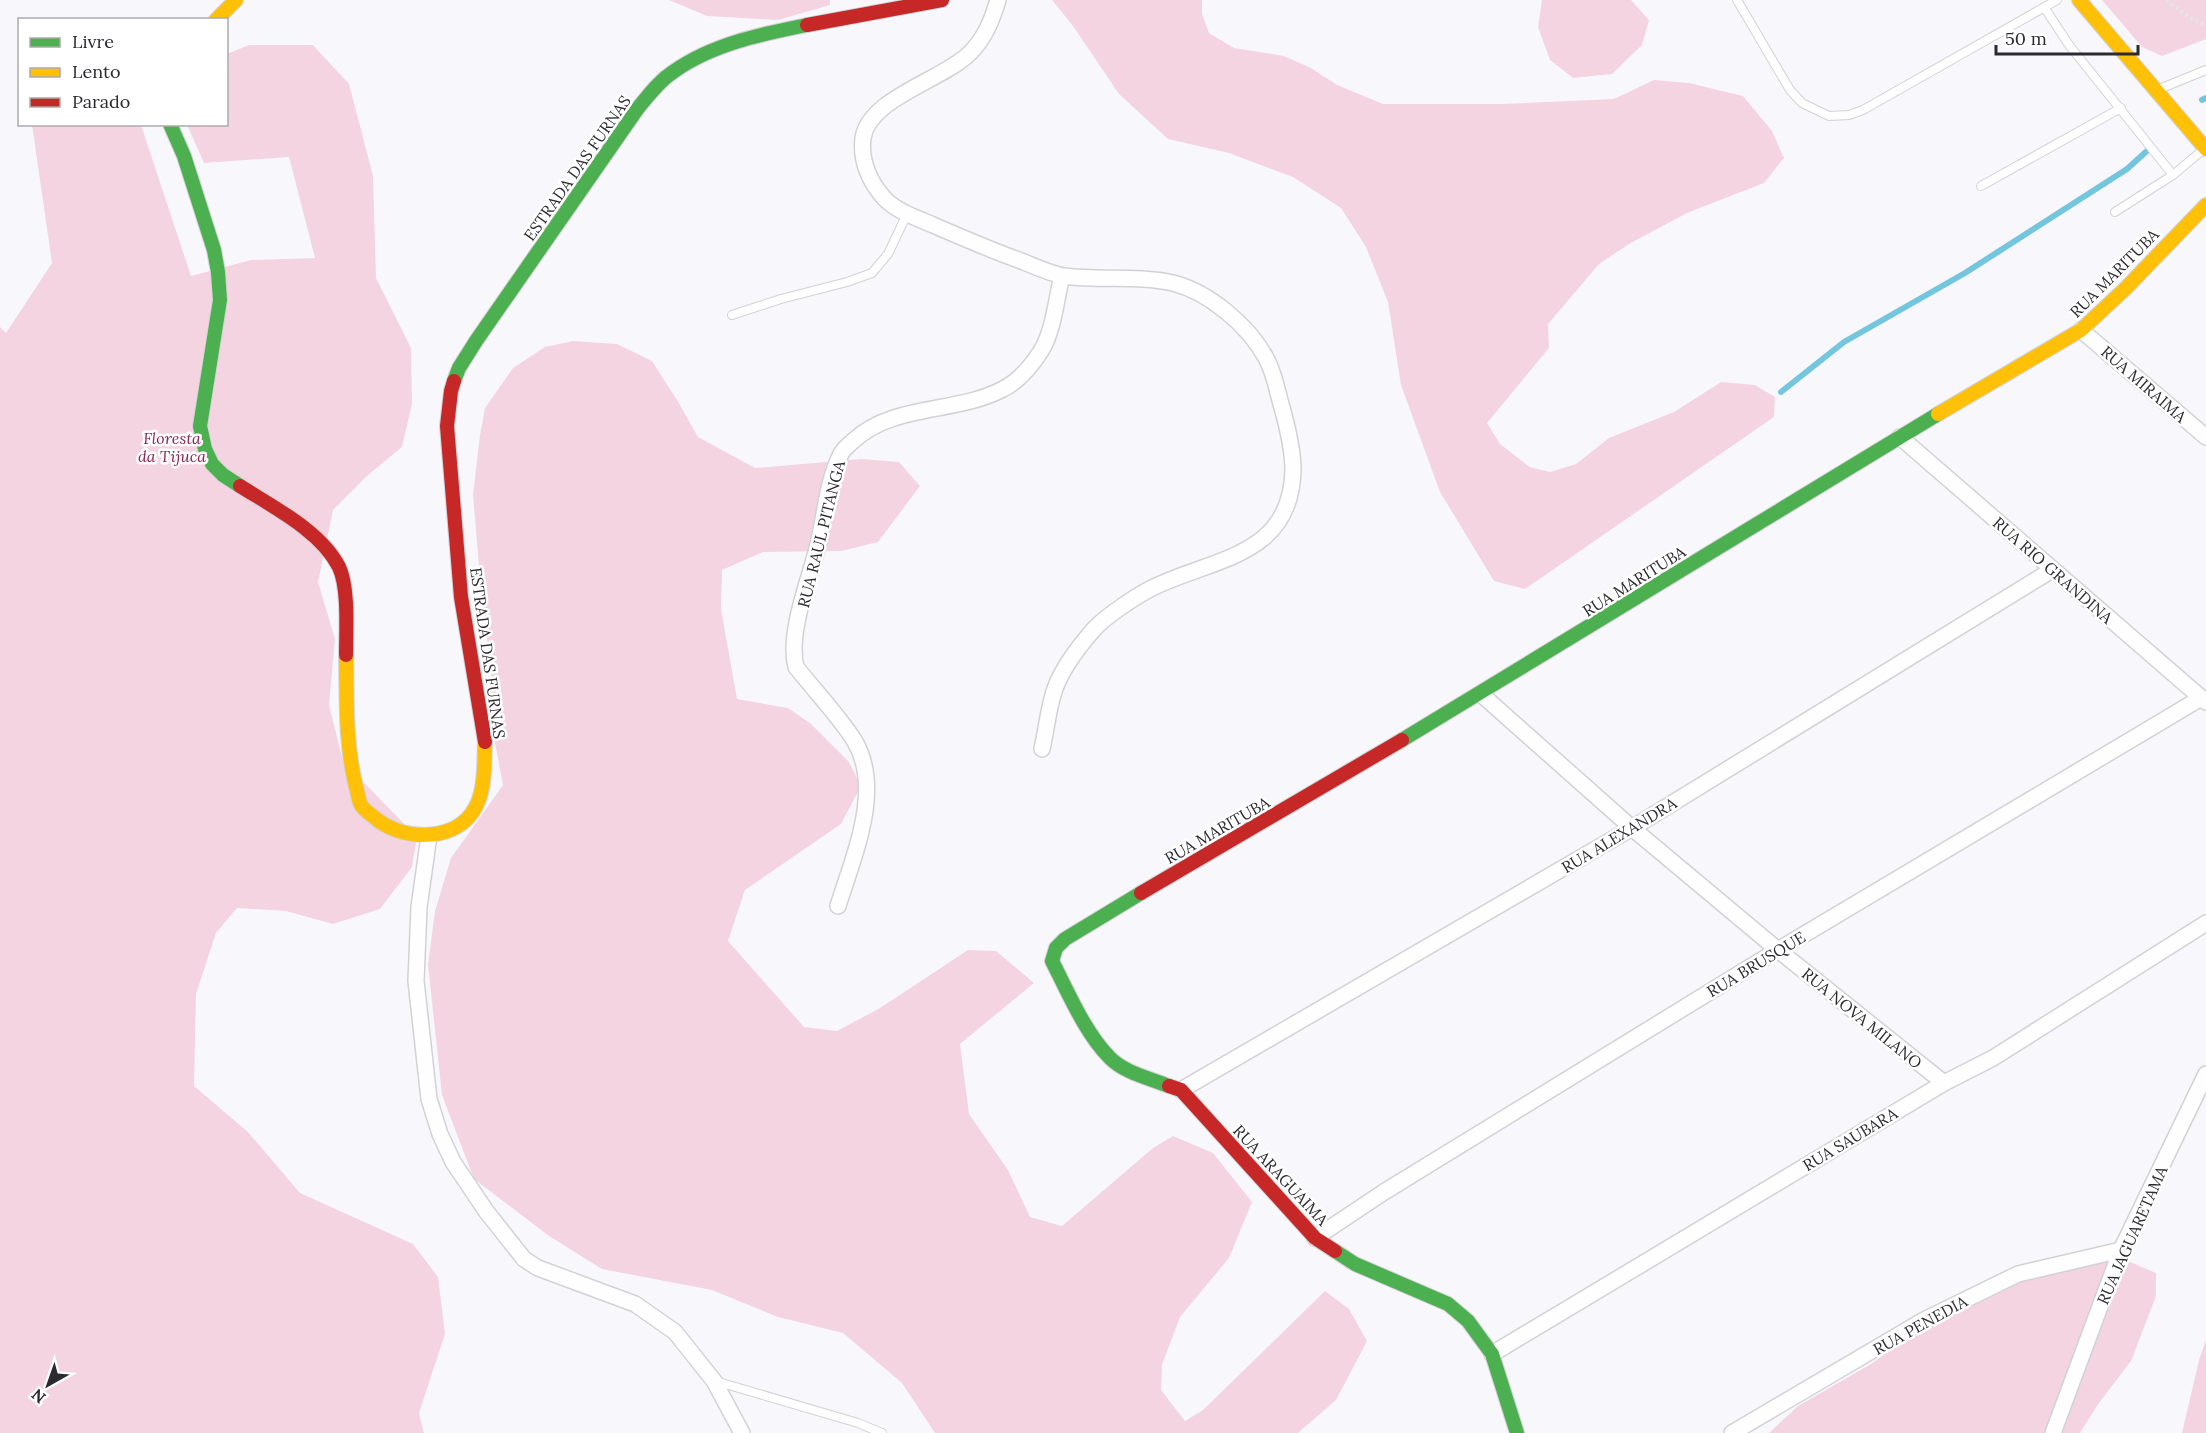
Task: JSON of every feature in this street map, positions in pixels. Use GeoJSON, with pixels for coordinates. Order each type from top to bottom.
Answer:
{"type":"FeatureCollection","features":[{"type":"Feature","properties":{"kind":"main road"},"geometry":{"type":"LineString","coordinates":[[218,18],[236,0]]}},
{"type":"Feature","properties":{"kind":"main road","name":"ESTRADA DAS FURNAS"},"geometry":{"type":"LineString","coordinates":[[171,126],[184,156],[214,250],[218,272],[220,300],[200,426],[205,449],[212,464],[223,475],[297,522],[320,542],[339,568],[345,599],[347,726],[352,774],[361,806],[381,824],[404,834],[429,836],[460,825],[472,813],[483,776],[485,736],[461,597],[447,426],[451,391],[459,368],[638,108],[659,84],[679,68],[700,56],[732,43],[787,28],[942,0]]}},
{"type":"Feature","properties":{"kind":"main road"},"geometry":{"type":"LineString","coordinates":[[2079,0],[2206,148]]}},
{"type":"Feature","properties":{"kind":"main road","name":"RUA MARITUBA"},"geometry":{"type":"LineString","coordinates":[[1053,951],[1059,942],[1073,933],[1481,694],[1900,437],[2081,330],[2127,288],[2206,205]]}},
{"type":"Feature","properties":{"kind":"main road","name":"RUA ARAGUAIMA"},"geometry":{"type":"LineString","coordinates":[[1053,951],[1052,961],[1085,1024],[1110,1058],[1131,1071],[1180,1090],[1315,1238],[1355,1264],[1448,1304],[1468,1321],[1492,1354],[1517,1433]]}},
{"type":"Feature","properties":{"kind":"street"},"geometry":{"type":"LineString","coordinates":[[998,0],[990,27],[971,53],[951,69],[890,102],[872,119],[863,136],[864,158],[869,180],[887,201],[907,214],[987,248],[1062,276],[1148,279],[1177,284],[1213,302],[1239,321],[1256,341],[1268,361],[1287,423],[1293,470],[1290,496],[1279,519],[1266,537],[1249,550],[1150,589],[1096,627],[1062,672],[1053,693],[1042,749]]}},
{"type":"Feature","properties":{"kind":"street","name":"RUA RAUL PITANGA"},"geometry":{"type":"LineString","coordinates":[[838,906],[865,813],[867,785],[862,759],[854,741],[796,668],[793,655],[795,637],[819,544],[829,490],[842,453],[861,434],[887,419],[981,398],[1004,389],[1023,374],[1042,349],[1050,327],[1062,276]]}},
{"type":"Feature","properties":{"kind":"street","name":"RUA MIRAIMA"},"geometry":{"type":"LineString","coordinates":[[2081,330],[2206,437]]}},
{"type":"Feature","properties":{"kind":"street","name":"RUA RIO GRANDINA"},"geometry":{"type":"LineString","coordinates":[[1900,437],[2204,700]]}},
{"type":"Feature","properties":{"kind":"street","name":"RUA ALEXANDRA"},"geometry":{"type":"LineString","coordinates":[[1180,1090],[1632,828],[2052,570]]}},
{"type":"Feature","properties":{"kind":"street","name":"RUA NOVA MILANO"},"geometry":{"type":"LineString","coordinates":[[1481,694],[1632,828],[1778,950],[1944,1083]]}},
{"type":"Feature","properties":{"kind":"street","name":"RUA BRUSQUE"},"geometry":{"type":"LineString","coordinates":[[1315,1238],[1384,1192],[1778,950],[2204,700]]}},
{"type":"Feature","properties":{"kind":"street"},"geometry":{"type":"LineString","coordinates":[[429,836],[419,907],[416,981],[429,1099],[453,1162],[486,1211],[524,1259],[538,1268],[635,1304],[675,1332],[714,1381],[742,1433]]}},
{"type":"Feature","properties":{"kind":"street","name":"RUA SAUBARA"},"geometry":{"type":"LineString","coordinates":[[1492,1354],[1944,1083],[1993,1058],[2206,923]]}},
{"type":"Feature","properties":{"kind":"street","name":"RUA JAGUARETAMA"},"geometry":{"type":"LineString","coordinates":[[2053,1433],[2121,1250],[2206,1074]]}},
{"type":"Feature","properties":{"kind":"street","name":"RUA PENEDIA"},"geometry":{"type":"LineString","coordinates":[[1732,1433],[1924,1320],[2018,1274],[2121,1250]]}},
{"type":"Feature","properties":{"kind":"lane"},"geometry":{"type":"LineString","coordinates":[[1737,0],[1790,90],[1802,104],[1829,116],[1849,115],[1863,110],[2057,0]]}},
{"type":"Feature","properties":{"kind":"lane"},"geometry":{"type":"LineString","coordinates":[[2044,7],[2069,45],[2173,175]]}},
{"type":"Feature","properties":{"kind":"lane"},"geometry":{"type":"LineString","coordinates":[[2156,91],[2206,70]]}},
{"type":"Feature","properties":{"kind":"lane"},"geometry":{"type":"LineString","coordinates":[[1981,186],[2121,108]]}},
{"type":"Feature","properties":{"kind":"lane"},"geometry":{"type":"LineString","coordinates":[[2115,212],[2173,175],[2206,148]]}},
{"type":"Feature","properties":{"kind":"lane"},"geometry":{"type":"LineString","coordinates":[[732,315],[872,273],[888,254],[907,214]]}},
{"type":"Feature","properties":{"kind":"lane"},"geometry":{"type":"LineString","coordinates":[[714,1381],[858,1423],[882,1433]]}},
{"type":"Feature","properties":{"kind":"path"},"geometry":{"type":"LineString","coordinates":[[2166,0],[2190,18],[2206,25]]}},
{"type":"Feature","properties":{"kind":"green space"},"geometry":{"type":"Polygon","coordinates":[[[669,0],[830,0],[830,5],[778,20],[707,16],[669,0]]]}},
{"type":"Feature","properties":{"kind":"green space"},"geometry":{"type":"Polygon","coordinates":[[[1052,0],[1202,0],[1202,14],[1209,33],[1234,48],[1284,56],[1311,68],[1337,85],[1383,104],[1501,104],[1614,99],[1654,80],[1689,83],[1743,96],[1772,131],[1784,158],[1764,183],[1687,213],[1629,244],[1599,264],[1548,324],[1549,348],[1487,423],[1500,444],[1530,467],[1550,472],[1576,464],[1609,438],[1674,412],[1721,382],[1755,385],[1775,397],[1774,417],[1525,589],[1494,581],[1440,492],[1401,385],[1388,302],[1366,247],[1341,208],[1293,177],[1229,153],[1168,139],[1119,94],[1073,26],[1052,0]]]}},
{"type":"Feature","properties":{"kind":"green space"},"geometry":{"type":"Polygon","coordinates":[[[1542,0],[1631,0],[1649,20],[1642,45],[1612,74],[1573,78],[1550,60],[1538,27],[1542,0]]]}},
{"type":"Feature","properties":{"kind":"green space"},"geometry":{"type":"Polygon","coordinates":[[[2102,0],[2206,0],[2206,39],[2162,56],[2142,47],[2102,0]]]}},
{"type":"Feature","properties":{"kind":"green space","name":"Floresta da Tijuca"},"geometry":{"type":"Polygon","coordinates":[[[249,45],[313,45],[349,84],[373,176],[376,278],[411,348],[412,404],[402,447],[368,475],[333,510],[318,582],[335,639],[329,705],[343,761],[417,837],[412,867],[380,909],[333,924],[286,911],[237,908],[216,933],[196,994],[194,1086],[248,1132],[300,1193],[413,1244],[438,1277],[445,1334],[419,1413],[424,1433],[0,1433],[0,327],[6,333],[52,263],[32,126],[141,126],[191,276],[251,260],[315,258],[289,157],[204,163],[188,127],[228,126],[228,54],[249,45]]]}},
{"type":"Feature","properties":{"kind":"green space"},"geometry":{"type":"Polygon","coordinates":[[[573,341],[617,344],[652,361],[698,437],[755,468],[861,459],[899,462],[920,486],[878,542],[841,551],[763,552],[722,570],[721,609],[737,699],[788,708],[810,723],[849,762],[861,786],[841,824],[745,890],[728,941],[804,1027],[837,1031],[880,1008],[968,950],[996,951],[1034,983],[960,1044],[969,1114],[1008,1170],[1030,1217],[1062,1226],[1153,1148],[1173,1136],[1213,1153],[1252,1202],[1229,1258],[1180,1317],[1162,1365],[1161,1390],[1185,1421],[1203,1410],[1325,1291],[1349,1309],[1367,1341],[1336,1400],[1298,1433],[935,1433],[902,1383],[843,1333],[778,1317],[712,1290],[602,1269],[549,1236],[474,1179],[442,1095],[428,965],[435,911],[451,858],[503,785],[492,727],[491,666],[483,613],[473,495],[480,435],[485,408],[513,368],[545,347],[573,341]]]}},
{"type":"Feature","properties":{"kind":"green space"},"geometry":{"type":"Polygon","coordinates":[[[2100,1249],[2156,1273],[2156,1296],[2131,1361],[2099,1403],[2080,1433],[1769,1433],[1798,1406],[1871,1364],[1948,1308],[2100,1249]]]}},
{"type":"Feature","properties":{"kind":"green space"},"geometry":{"type":"Polygon","coordinates":[[[2206,1340],[2206,1433],[2182,1433],[2199,1360],[2206,1340]]]}},
{"type":"Feature","properties":{"kind":"waterway"},"geometry":{"type":"LineString","coordinates":[[2202,100],[2206,98]]}},
{"type":"Feature","properties":{"kind":"waterway"},"geometry":{"type":"LineString","coordinates":[[1781,392],[1844,342],[1965,273],[2127,169],[2148,150]]}},
{"type":"Feature","properties":{"kind":"traffic: fast"},"geometry":{"type":"LineString","coordinates":[[454,381],[459,368],[476,341],[638,108],[659,84],[688,62],[721,47],[755,36],[807,25]]}},
{"type":"Feature","properties":{"kind":"traffic: fast"},"geometry":{"type":"LineString","coordinates":[[171,126],[184,156],[214,250],[218,272],[220,300],[200,426],[205,449],[212,464],[223,475],[240,486]]}},
{"type":"Feature","properties":{"kind":"traffic: fast"},"geometry":{"type":"LineString","coordinates":[[1402,740],[1938,414]]}},
{"type":"Feature","properties":{"kind":"traffic: fast"},"geometry":{"type":"LineString","coordinates":[[1141,893],[1065,939],[1056,948],[1052,961],[1085,1024],[1110,1058],[1130,1071],[1169,1086]]}},
{"type":"Feature","properties":{"kind":"traffic: fast"},"geometry":{"type":"LineString","coordinates":[[1335,1251],[1355,1264],[1448,1304],[1468,1321],[1492,1354],[1517,1433]]}},
{"type":"Feature","properties":{"kind":"traffic: slow"},"geometry":{"type":"LineString","coordinates":[[218,18],[236,0]]}},
{"type":"Feature","properties":{"kind":"traffic: slow"},"geometry":{"type":"LineString","coordinates":[[2079,0],[2206,149]]}},
{"type":"Feature","properties":{"kind":"traffic: slow"},"geometry":{"type":"LineString","coordinates":[[1938,414],[2081,330],[2126,288],[2206,205]]}},
{"type":"Feature","properties":{"kind":"traffic: slow"},"geometry":{"type":"LineString","coordinates":[[346,655],[348,738],[352,771],[362,807],[385,825],[410,834],[424,835],[438,834],[463,823],[472,813],[480,797],[485,742]]}},
{"type":"Feature","properties":{"kind":"traffic: jam"},"geometry":{"type":"LineString","coordinates":[[807,25],[942,0]]}},
{"type":"Feature","properties":{"kind":"traffic: jam"},"geometry":{"type":"LineString","coordinates":[[454,381],[447,426],[461,597],[485,742]]}},
{"type":"Feature","properties":{"kind":"traffic: jam"},"geometry":{"type":"LineString","coordinates":[[240,486],[295,521],[321,542],[331,554],[339,567],[344,586],[346,655]]}},
{"type":"Feature","properties":{"kind":"traffic: jam"},"geometry":{"type":"LineString","coordinates":[[1141,893],[1402,740]]}},
{"type":"Feature","properties":{"kind":"traffic: jam"},"geometry":{"type":"LineString","coordinates":[[1169,1086],[1181,1090],[1315,1238],[1335,1251]]}}]}
